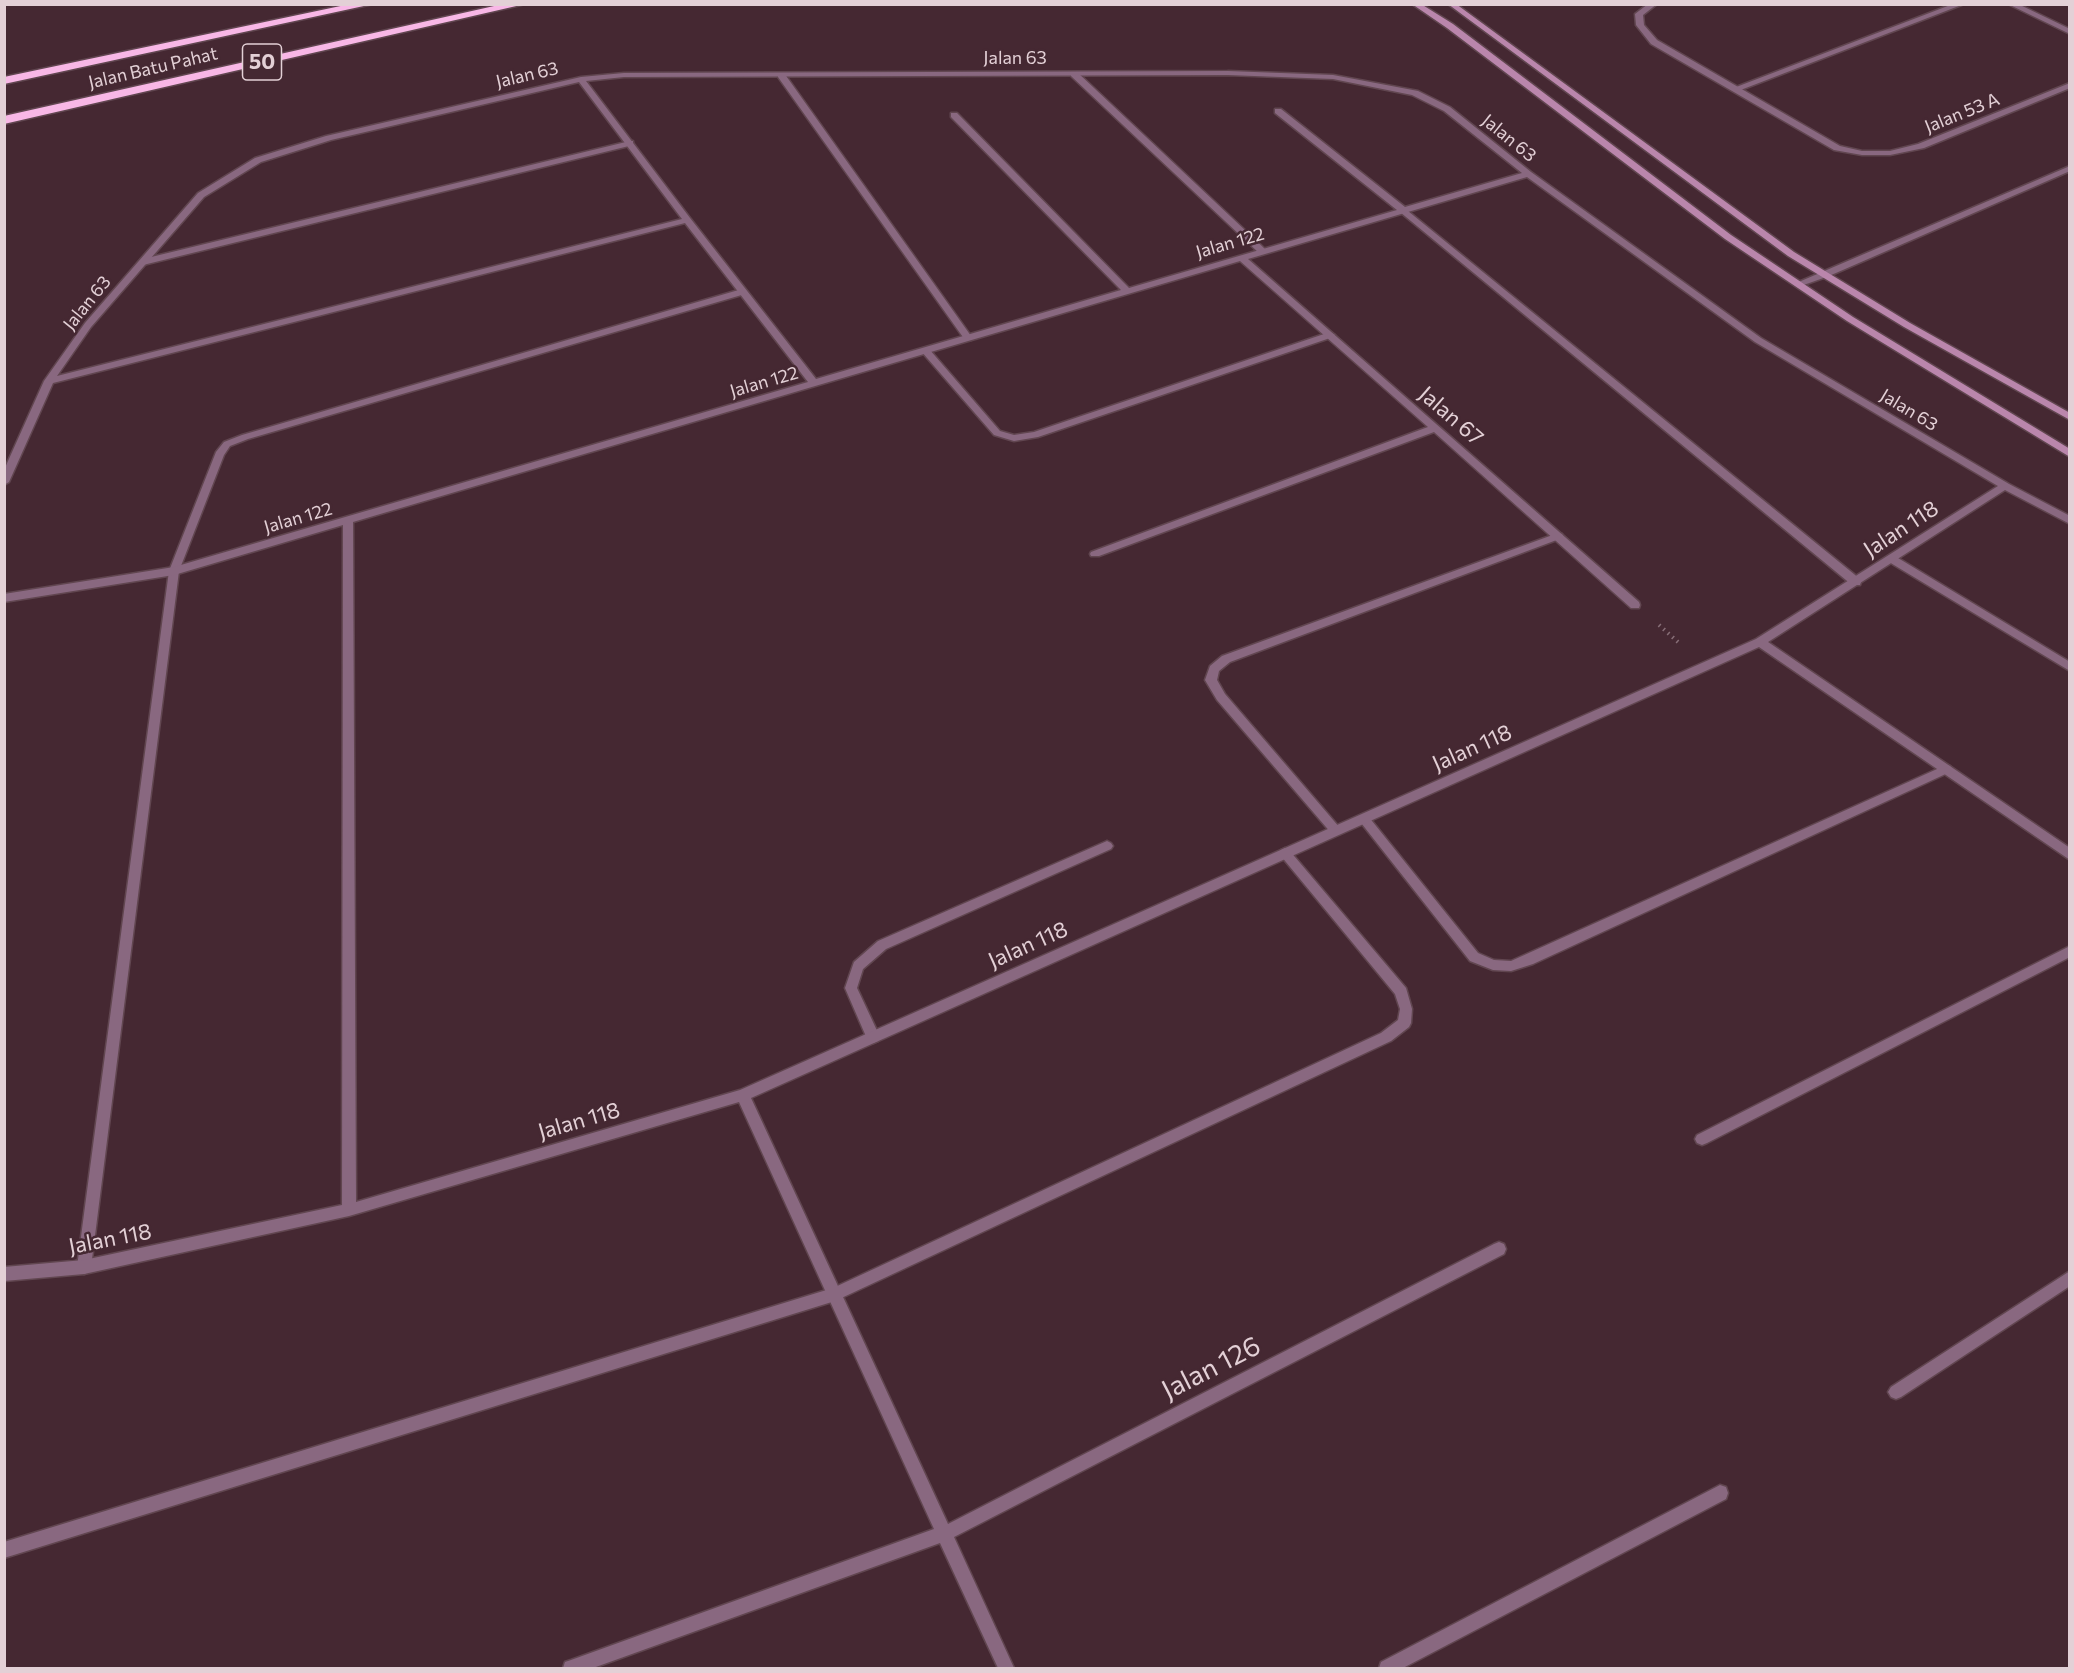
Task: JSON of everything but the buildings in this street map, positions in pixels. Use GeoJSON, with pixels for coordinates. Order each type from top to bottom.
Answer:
{"type":"FeatureCollection","features":[{"type":"Feature","properties":{"kind":"highway","name":"Jalan Batu Pahat"},"geometry":{"type":"LineString","coordinates":[[4,81],[368,4]]}},
{"type":"Feature","properties":{"kind":"highway","name":"Jalan Batu Pahat"},"geometry":{"type":"LineString","coordinates":[[4,120],[520,4]]}},
{"type":"Feature","properties":{"kind":"street"},"geometry":{"type":"LineString","coordinates":[[1414,4],[1450,26],[1728,237],[1918,362],[2070,454]]}},
{"type":"Feature","properties":{"kind":"street"},"geometry":{"type":"LineString","coordinates":[[1451,4],[1791,254],[1907,326],[2070,417]]}},
{"type":"Feature","properties":{"kind":"street","name":"Jalan 53 A"},"geometry":{"type":"LineString","coordinates":[[1654,4],[1639,14],[1640,25],[1654,42],[1837,148],[1862,153],[1890,153],[1921,146],[2070,85]]}},
{"type":"Feature","properties":{"kind":"street"},"geometry":{"type":"LineString","coordinates":[[1735,89],[1961,4]]}},
{"type":"Feature","properties":{"kind":"street"},"geometry":{"type":"LineString","coordinates":[[2012,4],[2070,32]]}},
{"type":"Feature","properties":{"kind":"street","name":"Jalan 63"},"geometry":{"type":"LineString","coordinates":[[4,482],[49,381],[88,325],[201,195],[258,160],[329,138],[581,79],[624,75],[1228,73],[1333,77],[1415,93],[1447,109],[1528,174],[1758,340],[2005,486],[2070,521]]}},
{"type":"Feature","properties":{"kind":"street"},"geometry":{"type":"LineString","coordinates":[[1074,74],[1262,251]]}},
{"type":"Feature","properties":{"kind":"street"},"geometry":{"type":"LineString","coordinates":[[781,75],[968,338]]}},
{"type":"Feature","properties":{"kind":"street"},"geometry":{"type":"LineString","coordinates":[[581,79],[742,292],[815,384]]}},
{"type":"Feature","properties":{"kind":"street"},"geometry":{"type":"LineString","coordinates":[[1278,111],[1403,210],[1856,582]]}},
{"type":"Feature","properties":{"kind":"street"},"geometry":{"type":"LineString","coordinates":[[954,115],[1126,290]]}},
{"type":"Feature","properties":{"kind":"street"},"geometry":{"type":"LineString","coordinates":[[143,262],[630,143]]}},
{"type":"Feature","properties":{"kind":"street"},"geometry":{"type":"LineString","coordinates":[[1798,284],[2070,168]]}},
{"type":"Feature","properties":{"kind":"street","name":"Jalan 122"},"geometry":{"type":"LineString","coordinates":[[4,598],[174,571],[1528,174]]}},
{"type":"Feature","properties":{"kind":"street"},"geometry":{"type":"LineString","coordinates":[[49,381],[687,220]]}},
{"type":"Feature","properties":{"kind":"street","name":"Jalan 67"},"geometry":{"type":"LineString","coordinates":[[1241,257],[1635,605]]}},
{"type":"Feature","properties":{"kind":"street"},"geometry":{"type":"LineString","coordinates":[[84,1267],[174,571],[219,454],[227,444],[742,292]]}},
{"type":"Feature","properties":{"kind":"street"},"geometry":{"type":"LineString","coordinates":[[926,351],[997,433],[1014,438],[1035,435],[1330,335]]}},
{"type":"Feature","properties":{"kind":"street"},"geometry":{"type":"LineString","coordinates":[[1095,554],[1436,428]]}},
{"type":"Feature","properties":{"kind":"street","name":"Jalan 118"},"geometry":{"type":"LineString","coordinates":[[4,1274],[84,1267],[349,1210],[743,1095],[1760,642],[2005,486]]}},
{"type":"Feature","properties":{"kind":"street"},"geometry":{"type":"LineString","coordinates":[[348,521],[349,1210]]}},
{"type":"Feature","properties":{"kind":"street"},"geometry":{"type":"LineString","coordinates":[[1336,831],[1221,697],[1211,680],[1214,669],[1226,659],[1558,536]]}},
{"type":"Feature","properties":{"kind":"street"},"geometry":{"type":"LineString","coordinates":[[1893,559],[2070,667]]}},
{"type":"Feature","properties":{"kind":"street"},"geometry":{"type":"LineString","coordinates":[[1760,642],[2070,855]]}},
{"type":"Feature","properties":{"kind":"street"},"geometry":{"type":"LineString","coordinates":[[1364,819],[1474,957],[1493,965],[1511,966],[1529,960],[1946,769]]}},
{"type":"Feature","properties":{"kind":"street"},"geometry":{"type":"LineString","coordinates":[[873,1037],[851,988],[858,966],[882,945],[1107,846]]}},
{"type":"Feature","properties":{"kind":"street"},"geometry":{"type":"LineString","coordinates":[[4,1550],[835,1294],[1386,1037],[1404,1023],[1407,1009],[1401,993],[1285,853]]}},
{"type":"Feature","properties":{"kind":"street"},"geometry":{"type":"LineString","coordinates":[[1702,1139],[2070,951]]}},
{"type":"Feature","properties":{"kind":"street"},"geometry":{"type":"LineString","coordinates":[[743,1095],[1006,1668]]}},
{"type":"Feature","properties":{"kind":"street","name":"Jalan 126"},"geometry":{"type":"LineString","coordinates":[[571,1668],[946,1533],[1499,1249]]}},
{"type":"Feature","properties":{"kind":"street"},"geometry":{"type":"LineString","coordinates":[[1896,1392],[2070,1278]]}},
{"type":"Feature","properties":{"kind":"street"},"geometry":{"type":"LineString","coordinates":[[1387,1668],[1720,1493]]}},
{"type":"Feature","properties":{"kind":"path"},"geometry":{"type":"LineString","coordinates":[[1635,605],[1706,666]]}}]}
